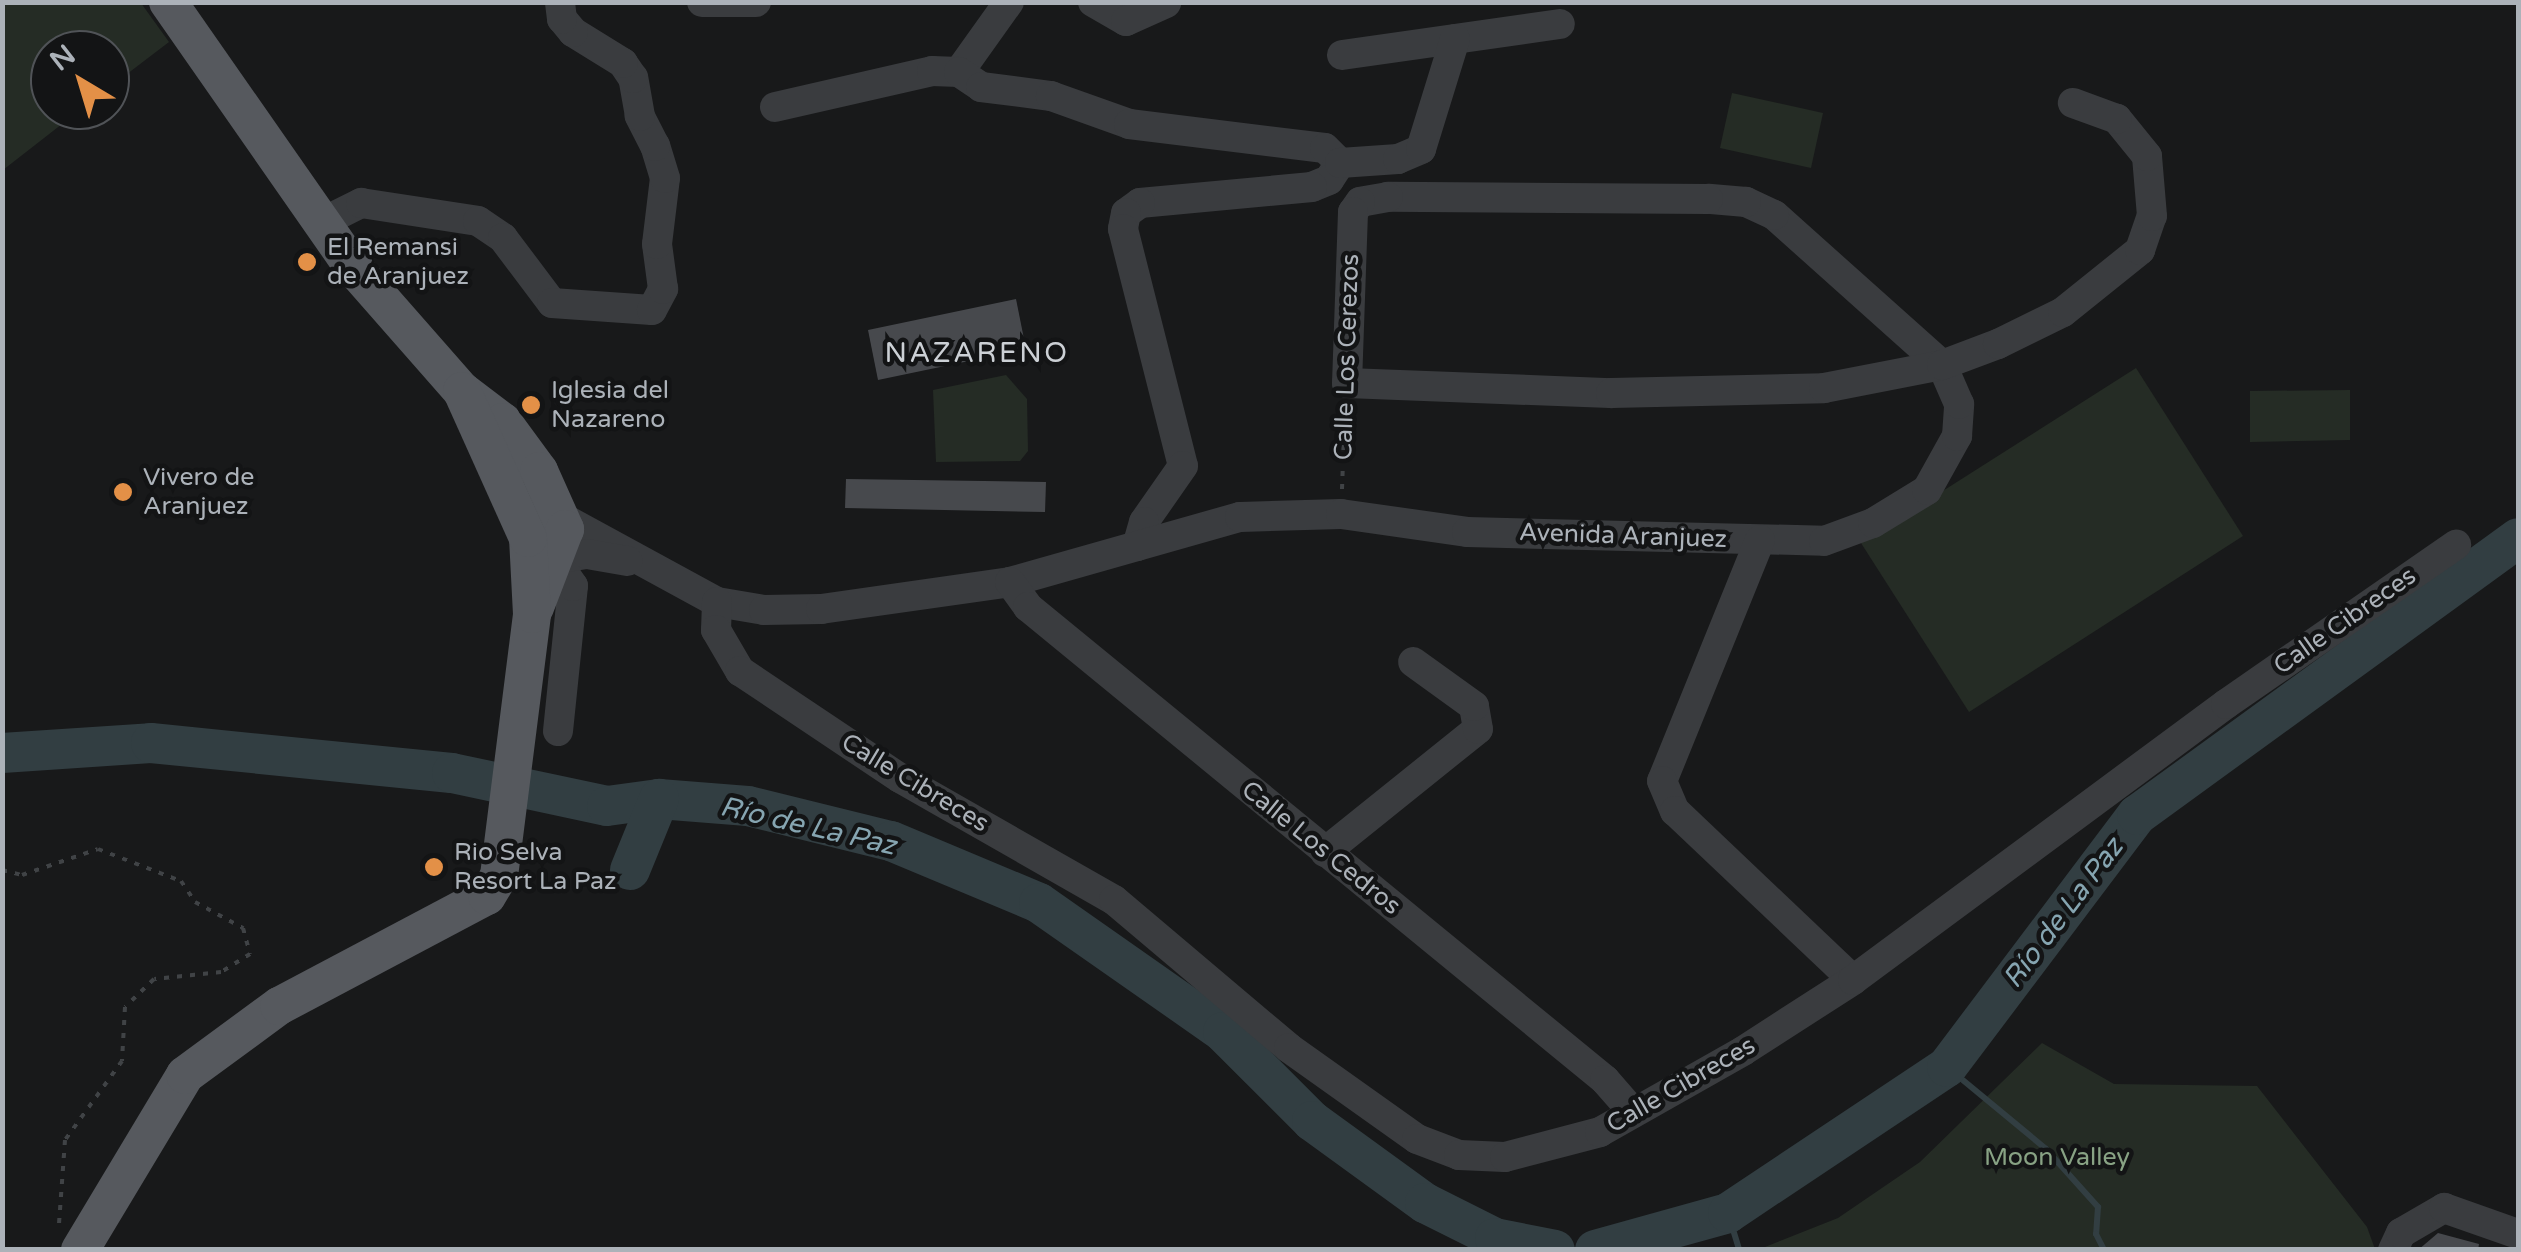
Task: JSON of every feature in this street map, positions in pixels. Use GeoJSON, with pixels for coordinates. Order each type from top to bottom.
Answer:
{"type":"FeatureCollection","features":[{"type":"Feature","properties":{"kind":"main road"},"geometry":{"type":"LineString","coordinates":[[69,1240],[185,1075],[279,1006],[487,896],[505,848],[532,614],[547,535],[539,471],[502,422],[462,391],[322,223],[168,2]]}},
{"type":"Feature","properties":{"kind":"street"},"geometry":{"type":"LineString","coordinates":[[322,223],[361,203],[478,221],[503,238],[552,303],[652,310],[664,289],[657,244],[664,178],[655,146],[640,116],[633,78],[623,63],[574,32],[560,2]]}},
{"type":"Feature","properties":{"kind":"street"},"geometry":{"type":"LineString","coordinates":[[702,2],[756,2]]}},
{"type":"Feature","properties":{"kind":"street"},"geometry":{"type":"LineString","coordinates":[[959,72],[1009,2]]}},
{"type":"Feature","properties":{"kind":"street"},"geometry":{"type":"LineString","coordinates":[[1093,2],[1126,21],[1166,3]]}},
{"type":"Feature","properties":{"kind":"street"},"geometry":{"type":"LineString","coordinates":[[1342,54],[1560,24]]}},
{"type":"Feature","properties":{"kind":"street"},"geometry":{"type":"LineString","coordinates":[[775,107],[932,71],[959,72],[981,87],[1051,96],[1129,124],[1325,148],[1340,163],[1398,159],[1422,149],[1456,39]]}},
{"type":"Feature","properties":{"kind":"street"},"geometry":{"type":"LineString","coordinates":[[1346,383],[1610,393],[1824,388],[1942,365],[2063,312],[2140,250],[2152,216],[2147,156],[2117,119],[2074,103]]}},
{"type":"Feature","properties":{"kind":"street"},"geometry":{"type":"LineString","coordinates":[[1137,546],[1144,522],[1183,466],[1123,229],[1126,213],[1140,203],[1312,186],[1329,180],[1340,163]]}},
{"type":"Feature","properties":{"kind":"street","name":"Avenida Aranjuez"},"geometry":{"type":"LineString","coordinates":[[547,535],[649,567],[717,602],[764,610],[821,609],[1010,582],[1240,517],[1341,514],[1467,532],[1824,541],[1874,524],[1927,490],[1947,464],[1961,419],[1942,365],[1774,215],[1746,202],[1360,202]]}},
{"type":"Feature","properties":{"kind":"street","name":"Calle Los Cerezos"},"geometry":{"type":"LineString","coordinates":[[1346,383],[1353,212],[1360,202]]}},
{"type":"Feature","properties":{"kind":"street"},"geometry":{"type":"LineString","coordinates":[[547,535],[587,554],[649,567]]}},
{"type":"Feature","properties":{"kind":"street"},"geometry":{"type":"LineString","coordinates":[[547,535],[573,586],[558,731]]}},
{"type":"Feature","properties":{"kind":"street"},"geometry":{"type":"LineString","coordinates":[[1760,540],[1662,781],[1675,811],[1854,980]]}},
{"type":"Feature","properties":{"kind":"street","name":"Calle Cibreces"},"geometry":{"type":"LineString","coordinates":[[717,602],[723,651],[740,671],[900,778],[1114,900],[1289,1048],[1417,1139],[1458,1154],[1505,1157],[1600,1132],[1854,980],[2226,704],[2456,545]]}},
{"type":"Feature","properties":{"kind":"street","name":"Calle Los Cedros"},"geometry":{"type":"LineString","coordinates":[[1010,582],[1028,607],[1605,1080],[1633,1112]]}},
{"type":"Feature","properties":{"kind":"street"},"geometry":{"type":"LineString","coordinates":[[1325,852],[1478,728],[1474,706],[1413,662]]}},
{"type":"Feature","properties":{"kind":"street"},"geometry":{"type":"LineString","coordinates":[[2394,1250],[2401,1233],[2444,1208],[2518,1234]]}},
{"type":"Feature","properties":{"kind":"path","name":"Calle Los Cerezos"},"geometry":{"type":"LineString","coordinates":[[1341,514],[1346,383]]}},
{"type":"Feature","properties":{"kind":"path"},"geometry":{"type":"LineString","coordinates":[[2,870],[22,875],[98,848],[181,881],[195,902],[243,928],[250,954],[221,972],[154,979],[126,1006],[122,1061],[65,1140],[69,1240]]}},
{"type":"Feature","properties":{"kind":"green space"},"geometry":{"type":"Polygon","coordinates":[[[3,2],[141,3],[169,42],[130,72],[130,30],[30,30],[30,130],[54,130],[3,170],[3,2]]]}},
{"type":"Feature","properties":{"kind":"green space"},"geometry":{"type":"Polygon","coordinates":[[[1732,93],[1823,113],[1811,168],[1720,148],[1732,93]]]}},
{"type":"Feature","properties":{"kind":"green space"},"geometry":{"type":"Polygon","coordinates":[[[2136,368],[2243,536],[1969,712],[1861,543],[2136,368]]]}},
{"type":"Feature","properties":{"kind":"green space"},"geometry":{"type":"Polygon","coordinates":[[[1006,375],[1027,399],[1028,451],[1020,461],[936,462],[933,390],[1006,375]]]}},
{"type":"Feature","properties":{"kind":"green space"},"geometry":{"type":"Polygon","coordinates":[[[2350,390],[2350,440],[2250,442],[2250,391],[2350,390]]]}},
{"type":"Feature","properties":{"kind":"green space","name":"Moon Valley"},"geometry":{"type":"Polygon","coordinates":[[[2042,1043],[2114,1084],[2257,1086],[2367,1227],[2375,1249],[1760,1249],[1838,1218],[1920,1162],[2042,1043]]]}},
{"type":"Feature","properties":{"kind":"building"},"geometry":{"type":"Polygon","coordinates":[[[1016,299],[1026,349],[878,380],[868,330],[1016,299]]]}},
{"type":"Feature","properties":{"kind":"building"},"geometry":{"type":"Polygon","coordinates":[[[846,479],[1046,482],[1045,512],[845,508],[846,479]]]}},
{"type":"Feature","properties":{"kind":"building"},"geometry":{"type":"Polygon","coordinates":[[[2438,1233],[2479,1244],[2478,1250],[2418,1250],[2438,1233]]]}},
{"type":"Feature","properties":{"kind":"waterway","name":"Río de La Paz"},"geometry":{"type":"LineString","coordinates":[[1595,1250],[1728,1213],[1947,1067],[2137,815],[2518,538]]}},
{"type":"Feature","properties":{"kind":"waterway","name":"Río de La Paz"},"geometry":{"type":"LineString","coordinates":[[2,753],[151,743],[452,773],[607,806],[659,799],[748,806],[891,841],[1039,903],[1223,1032],[1312,1121],[1425,1203],[1495,1238],[1555,1250]]}},
{"type":"Feature","properties":{"kind":"waterway"},"geometry":{"type":"LineString","coordinates":[[630,870],[659,799]]}},
{"type":"Feature","properties":{"kind":"waterway"},"geometry":{"type":"LineString","coordinates":[[1947,1067],[2046,1149],[2098,1207],[2096,1234],[2104,1250]]}},
{"type":"Feature","properties":{"kind":"waterway"},"geometry":{"type":"LineString","coordinates":[[1728,1213],[1739,1250]]}},
{"type":"Feature","properties":{"kind":"place","name":"El Remansi de Aranjuez"},"geometry":{"type":"Point","coordinates":[307,262]}},
{"type":"Feature","properties":{"kind":"place","name":"Iglesia del Nazareno"},"geometry":{"type":"Point","coordinates":[531,405]}},
{"type":"Feature","properties":{"kind":"place","name":"Vivero de Aranjuez"},"geometry":{"type":"Point","coordinates":[123,492]}},
{"type":"Feature","properties":{"kind":"place","name":"Rio Selva Resort La Paz"},"geometry":{"type":"Point","coordinates":[434,867]}},
{"type":"Feature","properties":{"kind":"district","name":"NAZARENO"},"geometry":{"type":"Point","coordinates":[977,353]}}]}
